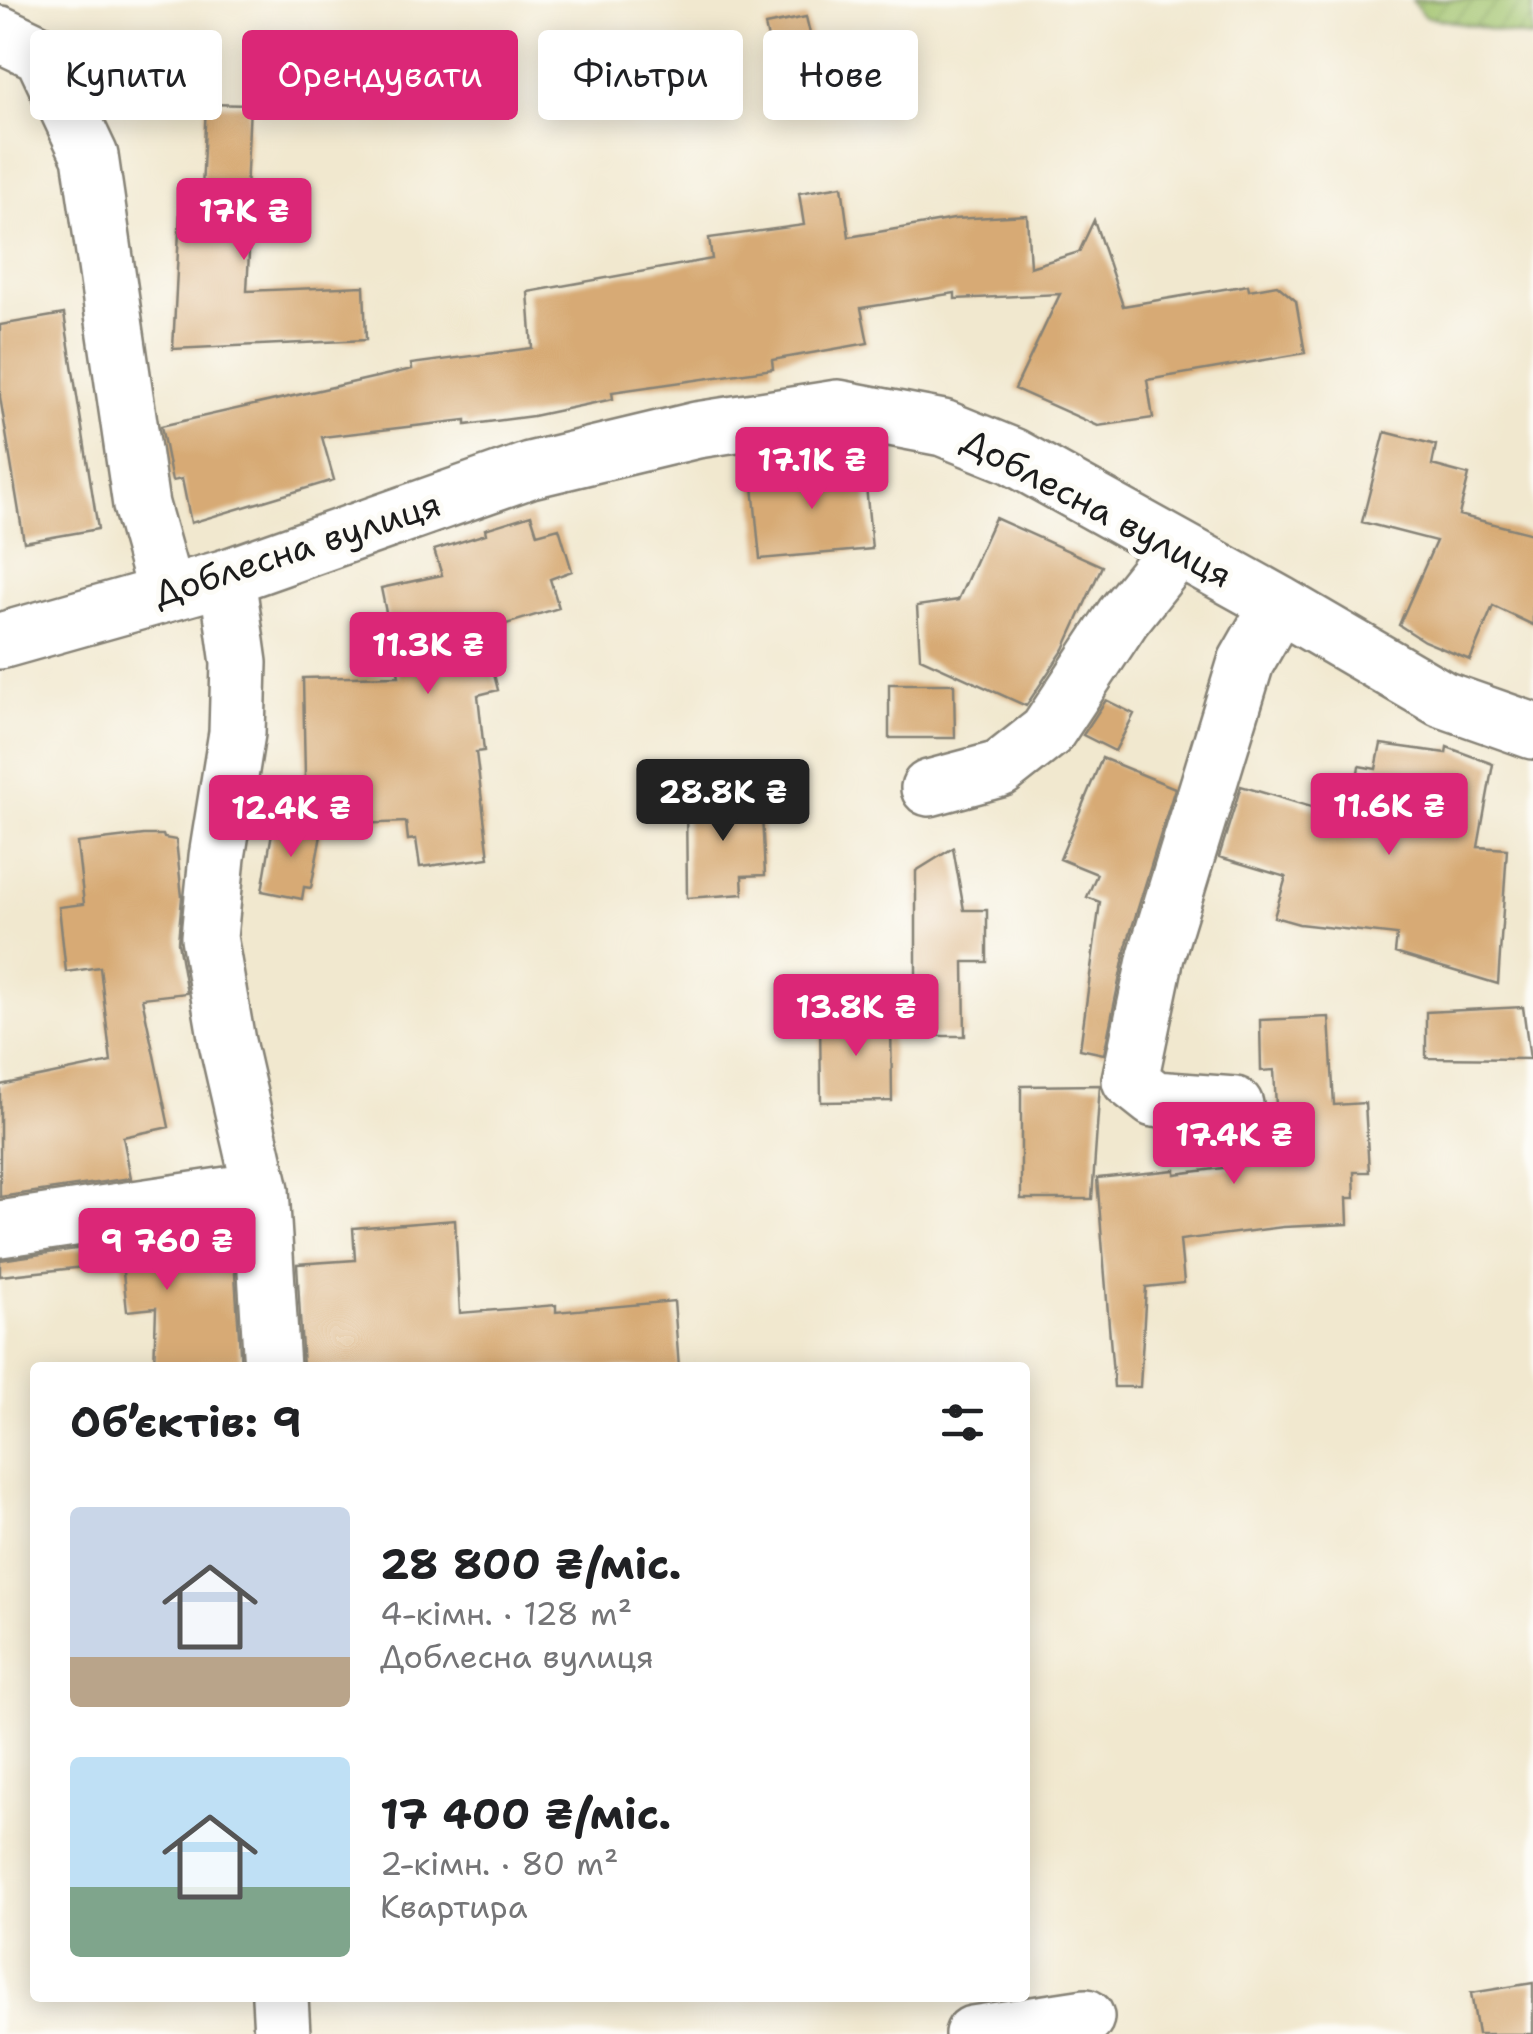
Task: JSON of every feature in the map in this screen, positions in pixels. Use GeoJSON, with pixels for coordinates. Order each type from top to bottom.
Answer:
{"type":"FeatureCollection","features":[{"type":"Feature","properties":{"kind":"street"},"geometry":{"type":"LineString","coordinates":[[0,34],[42,54],[90,156],[141,505],[166,594]]}},
{"type":"Feature","properties":{"kind":"street","name":"Доблесна вулиця"},"geometry":{"type":"LineString","coordinates":[[0,641],[227,577],[530,470],[697,430],[838,408],[943,428],[1012,456],[1442,699],[1533,731]]}},
{"type":"Feature","properties":{"kind":"street"},"geometry":{"type":"LineString","coordinates":[[929,788],[1000,769],[1047,732],[1123,616],[1178,548]]}},
{"type":"Feature","properties":{"kind":"street"},"geometry":{"type":"LineString","coordinates":[[227,577],[239,662],[237,733],[209,937],[227,1042],[261,1190],[272,1362]]}},
{"type":"Feature","properties":{"kind":"street"},"geometry":{"type":"LineString","coordinates":[[1235,1105],[1154,1099],[1130,1080],[1156,956],[1240,680],[1279,604]]}},
{"type":"Feature","properties":{"kind":"street"},"geometry":{"type":"LineString","coordinates":[[0,1229],[261,1190]]}},
{"type":"Feature","properties":{"kind":"street"},"geometry":{"type":"LineString","coordinates":[[280,2002],[282,2034]]}},
{"type":"Feature","properties":{"kind":"street"},"geometry":{"type":"LineString","coordinates":[[973,2034],[1086,2017]]}},
{"type":"Feature","properties":{"kind":"green space"},"geometry":{"type":"Polygon","coordinates":[[[1412,0],[1533,0],[1533,38],[1424,16],[1412,0]]]}},
{"type":"Feature","properties":{"kind":"building"},"geometry":{"type":"Polygon","coordinates":[[[806,17],[809,30],[766,30],[765,25],[806,17]]]}},
{"type":"Feature","properties":{"kind":"building"},"geometry":{"type":"Polygon","coordinates":[[[222,104],[242,105],[242,120],[249,120],[245,214],[251,214],[247,291],[364,286],[366,340],[173,349],[180,211],[201,212],[205,120],[222,120],[222,104]]]}},
{"type":"Feature","properties":{"kind":"building"},"geometry":{"type":"Polygon","coordinates":[[[842,186],[849,237],[954,219],[1027,215],[1030,267],[1079,252],[1094,220],[1123,306],[1248,285],[1249,290],[1277,285],[1296,301],[1305,353],[1147,380],[1153,418],[1098,426],[1015,389],[1060,294],[955,299],[955,293],[861,308],[868,343],[772,360],[773,369],[612,392],[613,399],[533,416],[322,437],[334,480],[191,523],[182,479],[172,481],[161,426],[412,369],[411,364],[532,348],[528,292],[712,259],[709,238],[804,225],[799,193],[842,186]]]}},
{"type":"Feature","properties":{"kind":"building"},"geometry":{"type":"Polygon","coordinates":[[[64,314],[98,529],[24,542],[0,397],[0,325],[64,314]]]}},
{"type":"Feature","properties":{"kind":"building"},"geometry":{"type":"Polygon","coordinates":[[[1385,432],[1436,445],[1432,465],[1469,475],[1459,515],[1533,534],[1533,625],[1493,606],[1470,660],[1424,641],[1399,625],[1436,541],[1362,522],[1385,432]]]}},
{"type":"Feature","properties":{"kind":"building"},"geometry":{"type":"Polygon","coordinates":[[[864,465],[872,549],[760,559],[752,475],[864,465]]]}},
{"type":"Feature","properties":{"kind":"building"},"geometry":{"type":"Polygon","coordinates":[[[531,515],[537,534],[559,528],[572,571],[550,579],[559,608],[483,631],[498,690],[478,695],[484,751],[476,752],[489,858],[420,867],[416,839],[408,840],[406,822],[306,826],[303,678],[399,676],[381,588],[442,575],[434,550],[531,515]]]}},
{"type":"Feature","properties":{"kind":"building"},"geometry":{"type":"Polygon","coordinates":[[[995,518],[1102,566],[1064,649],[1026,706],[920,658],[917,606],[958,600],[995,518]]]}},
{"type":"Feature","properties":{"kind":"building"},"geometry":{"type":"Polygon","coordinates":[[[889,684],[954,684],[955,738],[889,738],[889,684]]]}},
{"type":"Feature","properties":{"kind":"building"},"geometry":{"type":"Polygon","coordinates":[[[1106,700],[1134,714],[1115,751],[1083,735],[1106,700]]]}},
{"type":"Feature","properties":{"kind":"building"},"geometry":{"type":"Polygon","coordinates":[[[1381,744],[1446,753],[1447,747],[1493,764],[1478,847],[1507,849],[1498,984],[1395,953],[1397,935],[1299,924],[1274,917],[1286,877],[1219,857],[1241,786],[1351,819],[1359,766],[1376,769],[1381,744]]]}},
{"type":"Feature","properties":{"kind":"building"},"geometry":{"type":"Polygon","coordinates":[[[1102,758],[1175,788],[1126,947],[1104,1054],[1080,1049],[1100,902],[1087,897],[1097,874],[1060,859],[1102,758]]]}},
{"type":"Feature","properties":{"kind":"building"},"geometry":{"type":"Polygon","coordinates":[[[761,795],[765,875],[742,876],[743,894],[687,898],[686,799],[761,795]]]}},
{"type":"Feature","properties":{"kind":"building"},"geometry":{"type":"Polygon","coordinates":[[[274,821],[322,830],[311,888],[304,887],[302,899],[262,891],[274,821]]]}},
{"type":"Feature","properties":{"kind":"building"},"geometry":{"type":"Polygon","coordinates":[[[144,835],[176,840],[182,897],[178,942],[187,993],[142,998],[169,1127],[123,1137],[131,1178],[0,1197],[0,1085],[111,1062],[100,967],[66,972],[59,907],[84,904],[77,843],[144,835]]]}},
{"type":"Feature","properties":{"kind":"building"},"geometry":{"type":"Polygon","coordinates":[[[953,848],[964,910],[987,910],[987,962],[964,962],[965,1036],[916,1036],[916,871],[953,848]]]}},
{"type":"Feature","properties":{"kind":"building"},"geometry":{"type":"Polygon","coordinates":[[[1523,1007],[1530,1059],[1426,1058],[1426,1012],[1523,1007]]]}},
{"type":"Feature","properties":{"kind":"building"},"geometry":{"type":"Polygon","coordinates":[[[891,1016],[892,1101],[821,1102],[820,1017],[891,1016]]]}},
{"type":"Feature","properties":{"kind":"building"},"geometry":{"type":"Polygon","coordinates":[[[1329,1017],[1334,1105],[1365,1103],[1369,1172],[1354,1172],[1355,1198],[1347,1198],[1348,1224],[1283,1227],[1180,1240],[1184,1283],[1146,1287],[1140,1387],[1114,1387],[1097,1178],[1175,1170],[1175,1174],[1279,1161],[1274,1070],[1261,1071],[1260,1020],[1329,1017]]]}},
{"type":"Feature","properties":{"kind":"building"},"geometry":{"type":"Polygon","coordinates":[[[1100,1085],[1092,1199],[1021,1199],[1021,1086],[1100,1085]]]}},
{"type":"Feature","properties":{"kind":"building"},"geometry":{"type":"Polygon","coordinates":[[[455,1220],[460,1313],[556,1305],[556,1312],[674,1301],[679,1362],[303,1362],[297,1264],[355,1260],[353,1228],[455,1220]]]}},
{"type":"Feature","properties":{"kind":"building"},"geometry":{"type":"Polygon","coordinates":[[[214,1229],[217,1260],[234,1258],[241,1362],[154,1362],[156,1308],[127,1311],[122,1263],[0,1276],[0,1260],[214,1229]]]}},
{"type":"Feature","properties":{"kind":"building"},"geometry":{"type":"Polygon","coordinates":[[[1533,1983],[1533,2034],[1478,2034],[1471,1993],[1533,1983]]]}}]}
